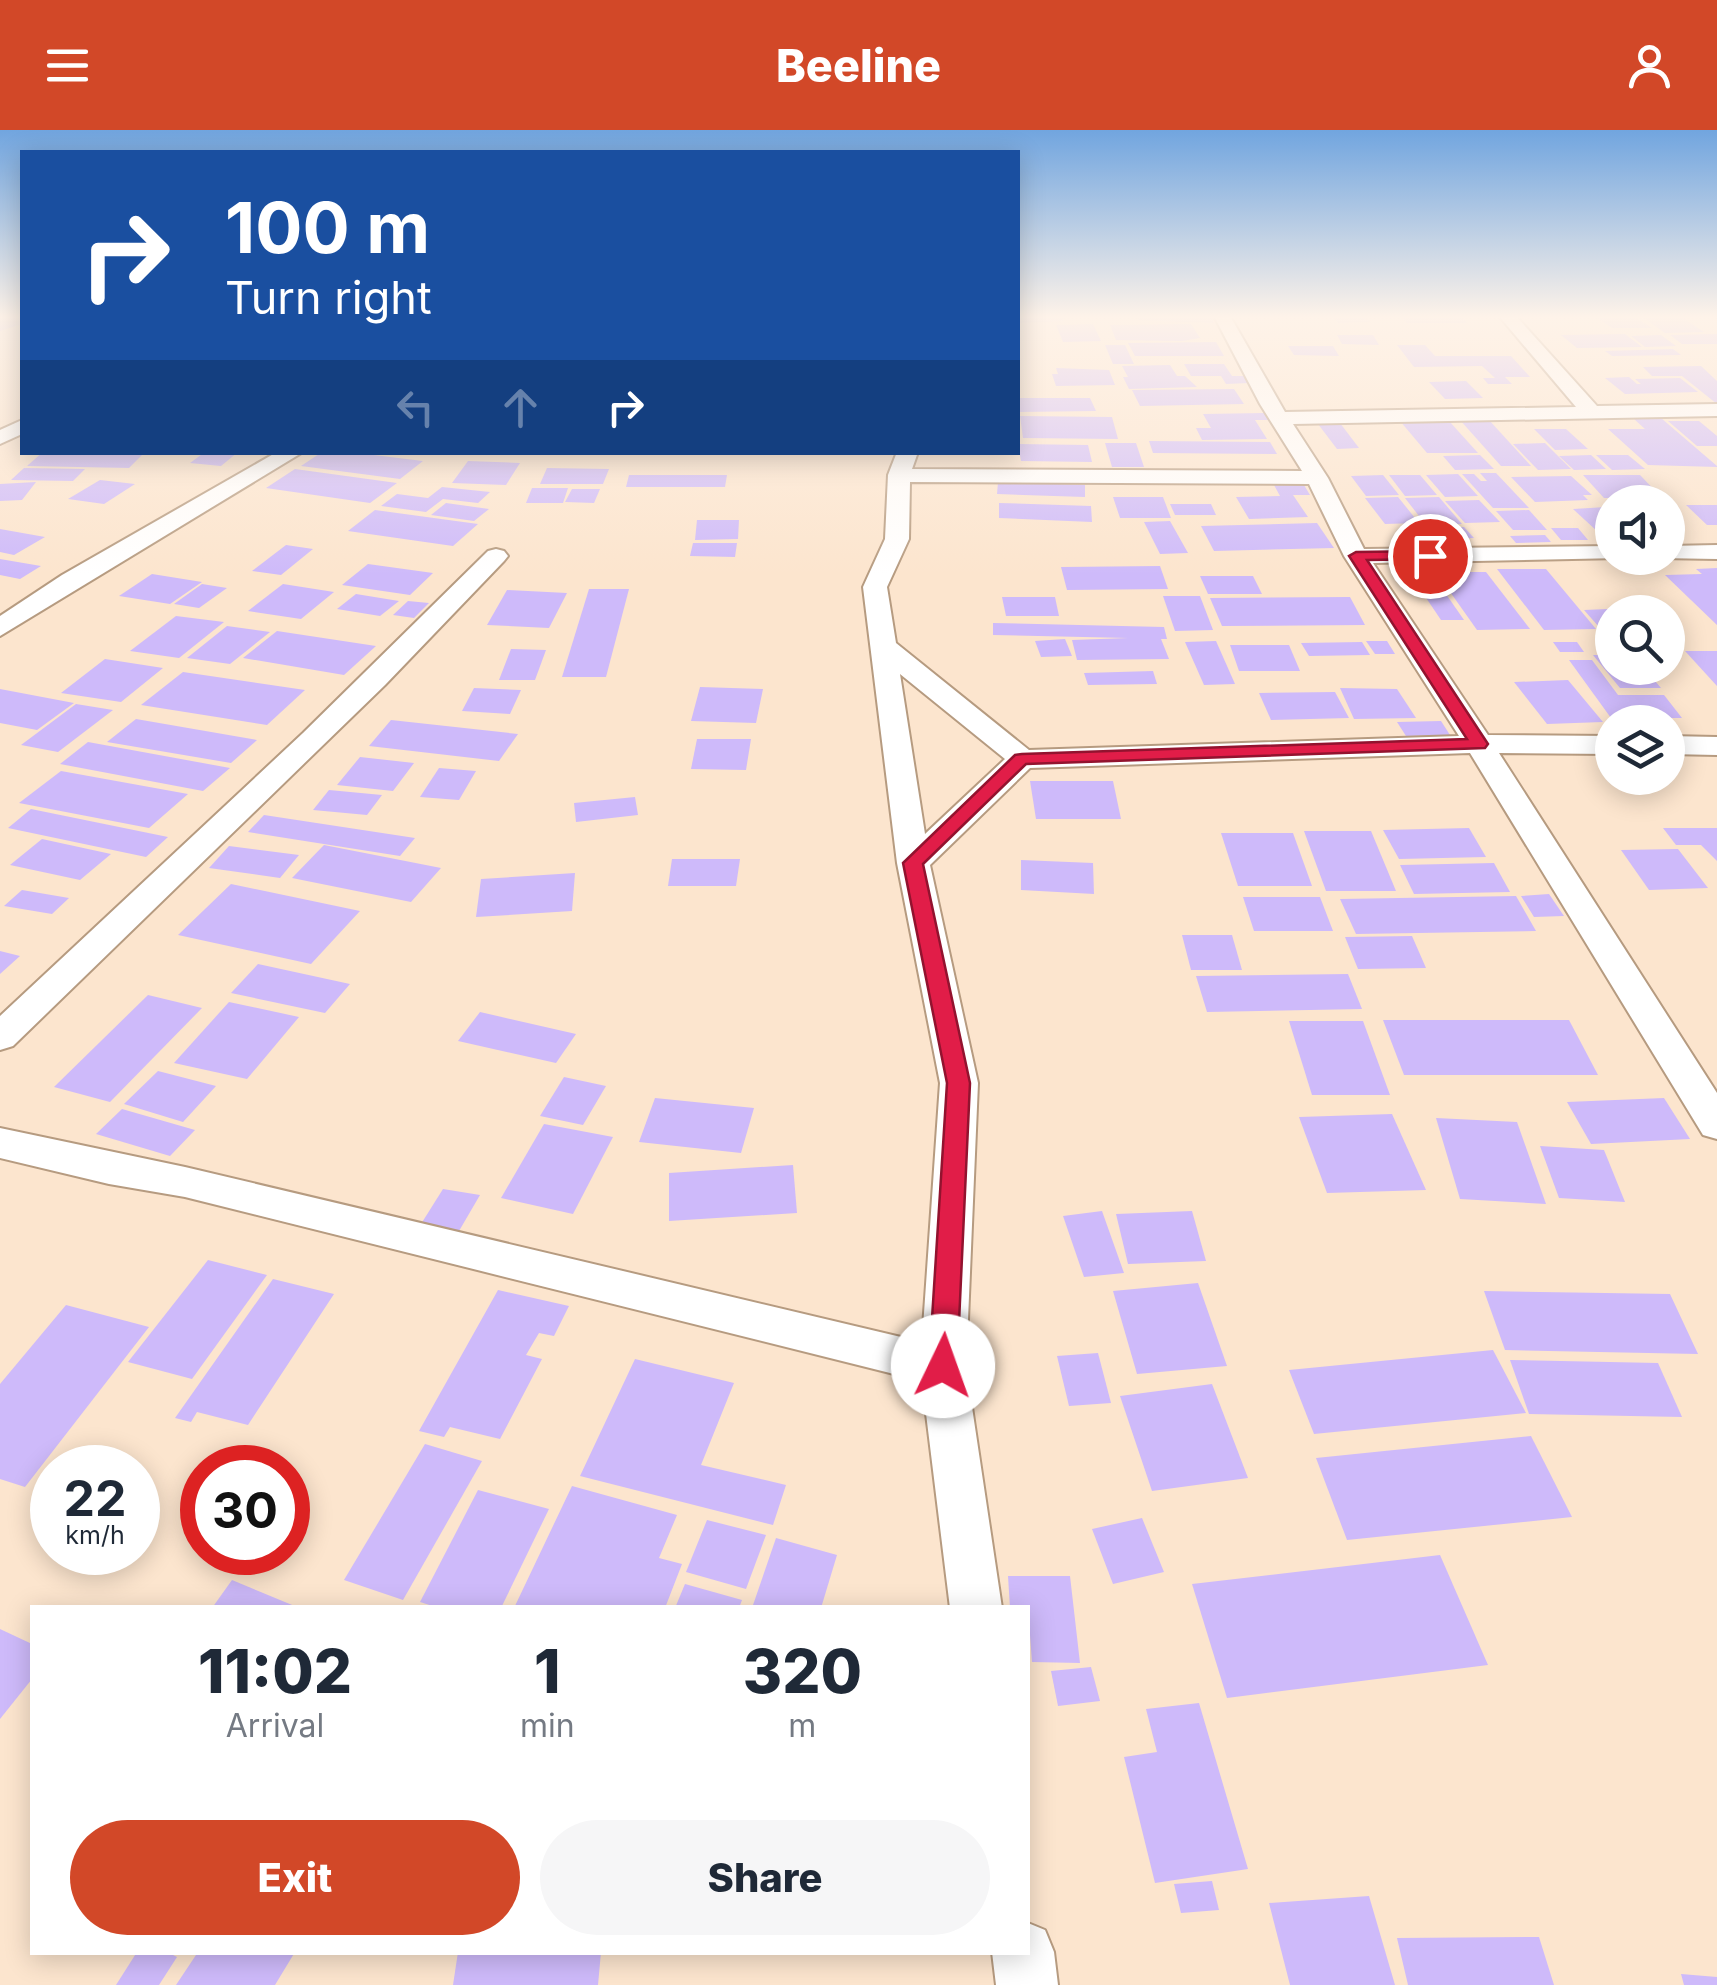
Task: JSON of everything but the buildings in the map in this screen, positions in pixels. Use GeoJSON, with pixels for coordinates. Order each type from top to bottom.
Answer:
{"type":"FeatureCollection","features":[{"type":"Feature","properties":{"kind":"street"},"geometry":{"type":"LineString","coordinates":[[1269,403],[1318,478],[1356,556],[1479,744],[1717,1125]]}},
{"type":"Feature","properties":{"kind":"street"},"geometry":{"type":"LineString","coordinates":[[1583,403],[1590,410]]}},
{"type":"Feature","properties":{"kind":"street"},"geometry":{"type":"LineString","coordinates":[[1282,418],[1717,410]]}},
{"type":"Feature","properties":{"kind":"street"},"geometry":{"type":"LineString","coordinates":[[0,628],[71,580],[288,455]]}},
{"type":"Feature","properties":{"kind":"street"},"geometry":{"type":"LineString","coordinates":[[976,1605],[943,1366],[959,1083],[913,863],[875,587],[897,539],[904,464],[1318,478]]}},
{"type":"Feature","properties":{"kind":"street"},"geometry":{"type":"LineString","coordinates":[[1685,553],[1717,552]]}},
{"type":"Feature","properties":{"kind":"street"},"geometry":{"type":"LineString","coordinates":[[1356,556],[1595,553]]}},
{"type":"Feature","properties":{"kind":"street"},"geometry":{"type":"LineString","coordinates":[[0,1036],[427,630],[496,556]]}},
{"type":"Feature","properties":{"kind":"street"},"geometry":{"type":"LineString","coordinates":[[883,646],[1022,759],[1479,744],[1595,745]]}},
{"type":"Feature","properties":{"kind":"street"},"geometry":{"type":"LineString","coordinates":[[1685,746],[1717,746]]}},
{"type":"Feature","properties":{"kind":"street"},"geometry":{"type":"LineString","coordinates":[[913,863],[1022,759]]}},
{"type":"Feature","properties":{"kind":"street"},"geometry":{"type":"LineString","coordinates":[[0,1143],[185,1182],[943,1366]]}},
{"type":"Feature","properties":{"kind":"street"},"geometry":{"type":"LineString","coordinates":[[1023,1955],[1027,1985]]}},
{"type":"Feature","properties":{"kind":"route"},"geometry":{"type":"LineString","coordinates":[[943,1366],[959,1083],[913,863],[1022,759],[1479,744],[1356,556],[1430,556]]}}]}
